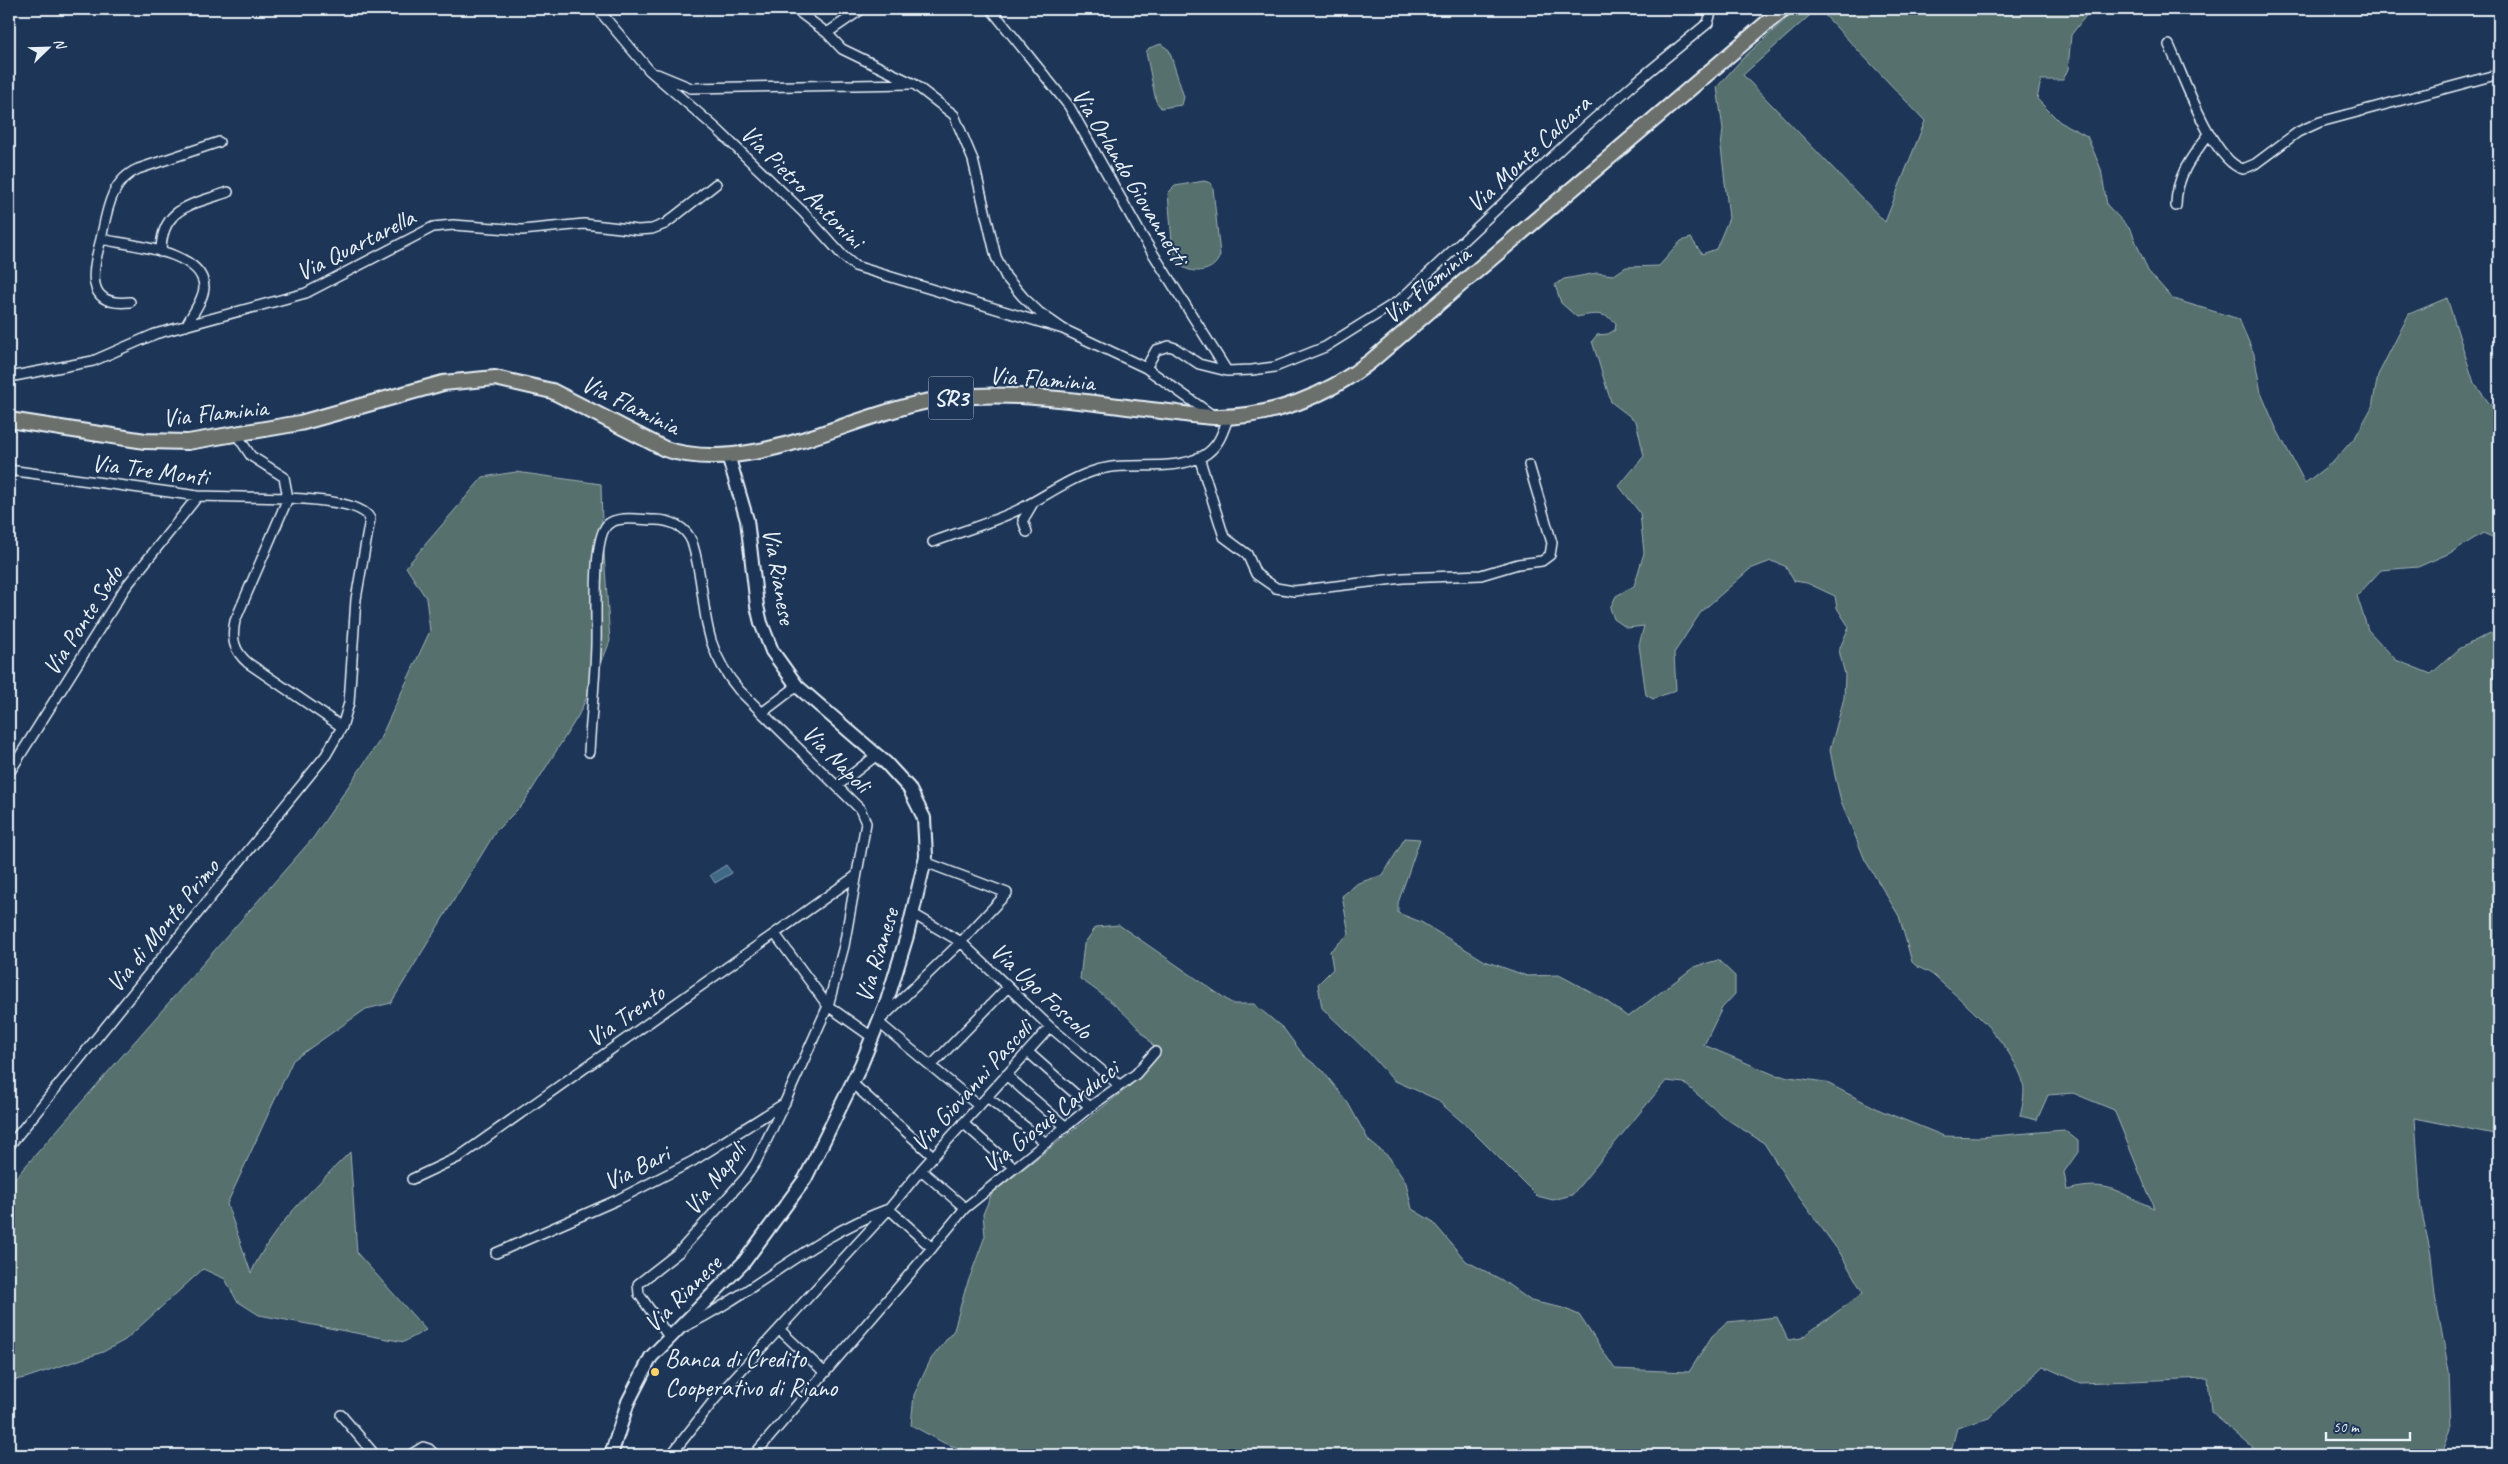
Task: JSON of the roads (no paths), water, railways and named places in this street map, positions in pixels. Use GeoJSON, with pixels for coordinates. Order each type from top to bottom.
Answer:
{"type":"FeatureCollection","features":[{"type":"Feature","properties":{"kind":"main road","name":"Via Flaminia"},"geometry":{"type":"LineString","coordinates":[[9,420],[164,442],[197,441],[312,420],[436,385],[495,378],[552,391],[664,449],[696,456],[728,455],[769,449],[905,406],[974,396],[1041,399],[1214,417],[1268,410],[1293,404],[1322,392],[1361,368],[1783,9]]}},
{"type":"Feature","properties":{"kind":"main road","name":"Via Rianese"},"geometry":{"type":"LineString","coordinates":[[612,1454],[636,1382],[651,1357],[671,1335],[729,1280],[789,1204],[805,1178],[852,1084],[892,986],[913,914],[925,862],[926,836],[922,809],[900,777],[797,686],[775,655],[761,623],[754,586],[747,520],[728,455]]}},
{"type":"Feature","properties":{"kind":"street","name":"Via Pietro Antonini"},"geometry":{"type":"LineString","coordinates":[[600,9],[602,14],[649,70],[718,130],[803,212],[843,256],[855,266],[1063,329],[1146,368]]}},
{"type":"Feature","properties":{"kind":"street","name":"Via Pietro Antonini"},"geometry":{"type":"LineString","coordinates":[[795,9],[827,33],[842,49],[914,84],[954,115],[973,160],[996,258],[1006,277],[1023,297],[1040,313],[1063,329]]}},
{"type":"Feature","properties":{"kind":"street"},"geometry":{"type":"LineString","coordinates":[[827,33],[862,9]]}},
{"type":"Feature","properties":{"kind":"street","name":"Via Orlando Giovannetti"},"geometry":{"type":"LineString","coordinates":[[991,9],[1069,106],[1142,236],[1227,371]]}},
{"type":"Feature","properties":{"kind":"street","name":"Via Monte Calcara"},"geometry":{"type":"LineString","coordinates":[[1146,368],[1156,350],[1169,346],[1199,364],[1227,371],[1267,368],[1304,356],[1324,347],[1400,300],[1569,141],[1635,83],[1708,23],[1712,9]]}},
{"type":"Feature","properties":{"kind":"street"},"geometry":{"type":"LineString","coordinates":[[2170,45],[2210,134],[2230,162],[2241,168],[2249,168],[2294,135],[2320,122],[2499,74]]}},
{"type":"Feature","properties":{"kind":"street","name":"Via Pietro Antonini"},"geometry":{"type":"LineString","coordinates":[[649,70],[691,88],[914,84]]}},
{"type":"Feature","properties":{"kind":"street"},"geometry":{"type":"LineString","coordinates":[[2176,206],[2178,186],[2185,168],[2210,134]]}},
{"type":"Feature","properties":{"kind":"street"},"geometry":{"type":"LineString","coordinates":[[130,302],[110,302],[103,298],[96,289],[93,269],[114,191],[126,175],[138,169],[218,142]]}},
{"type":"Feature","properties":{"kind":"street","name":"Via Quartarella"},"geometry":{"type":"LineString","coordinates":[[9,377],[93,361],[143,338],[306,292],[433,227],[453,225],[522,230],[584,224],[638,230],[652,229],[665,224],[716,184]]}},
{"type":"Feature","properties":{"kind":"street"},"geometry":{"type":"LineString","coordinates":[[161,252],[163,231],[168,220],[175,213],[228,192]]}},
{"type":"Feature","properties":{"kind":"street"},"geometry":{"type":"LineString","coordinates":[[101,239],[161,252],[188,262],[197,271],[204,284],[203,293],[186,326]]}},
{"type":"Feature","properties":{"kind":"street"},"geometry":{"type":"LineString","coordinates":[[1146,368],[1214,417]]}},
{"type":"Feature","properties":{"kind":"street"},"geometry":{"type":"LineString","coordinates":[[933,542],[1014,511],[1073,479],[1104,468],[1174,464],[1200,457],[1217,444],[1229,416]]}},
{"type":"Feature","properties":{"kind":"street","name":"Via Tre Monti"},"geometry":{"type":"LineString","coordinates":[[237,435],[251,456],[284,477],[288,498]]}},
{"type":"Feature","properties":{"kind":"street"},"geometry":{"type":"LineString","coordinates":[[1200,457],[1224,537],[1247,554],[1256,574],[1276,588],[1294,591],[1403,578],[1481,575],[1518,564],[1542,561],[1550,555],[1552,543],[1529,465]]}},
{"type":"Feature","properties":{"kind":"street","name":"Via Tre Monti"},"geometry":{"type":"LineString","coordinates":[[9,470],[198,496],[328,501],[363,511],[369,516]]}},
{"type":"Feature","properties":{"kind":"street","name":"Via Ponte Sodo"},"geometry":{"type":"LineString","coordinates":[[9,773],[120,595],[198,496]]}},
{"type":"Feature","properties":{"kind":"street"},"geometry":{"type":"LineString","coordinates":[[288,498],[235,621],[233,640],[239,654],[248,663],[342,727]]}},
{"type":"Feature","properties":{"kind":"street"},"geometry":{"type":"LineString","coordinates":[[1027,532],[1023,520],[1034,500]]}},
{"type":"Feature","properties":{"kind":"street","name":"Via di Monte Primo"},"geometry":{"type":"LineString","coordinates":[[9,1146],[326,755],[342,727],[348,712],[356,599],[371,526],[369,516]]}},
{"type":"Feature","properties":{"kind":"street","name":"Via Napoli"},"geometry":{"type":"LineString","coordinates":[[589,752],[599,551],[603,530],[610,522],[617,520],[667,521],[681,527],[688,534],[693,546],[706,624],[714,653],[734,683],[860,809],[865,817],[866,827],[844,946],[828,1006],[759,1156],[744,1178],[679,1252],[638,1284],[639,1294],[671,1335]]}},
{"type":"Feature","properties":{"kind":"street"},"geometry":{"type":"LineString","coordinates":[[764,712],[797,686]]}},
{"type":"Feature","properties":{"kind":"street"},"geometry":{"type":"LineString","coordinates":[[837,786],[877,755]]}},
{"type":"Feature","properties":{"kind":"street","name":"Via Ugo Foscolo"},"geometry":{"type":"LineString","coordinates":[[925,862],[1007,893],[961,942]]}},
{"type":"Feature","properties":{"kind":"street","name":"Via Trento"},"geometry":{"type":"LineString","coordinates":[[412,1178],[458,1157],[856,876]]}},
{"type":"Feature","properties":{"kind":"street","name":"Via Ugo Foscolo"},"geometry":{"type":"LineString","coordinates":[[913,914],[961,942],[1050,1027],[1119,1085]]}},
{"type":"Feature","properties":{"kind":"street"},"geometry":{"type":"LineString","coordinates":[[775,934],[828,1006],[872,1036]]}},
{"type":"Feature","properties":{"kind":"street"},"geometry":{"type":"LineString","coordinates":[[961,942],[878,1022],[979,1106]]}},
{"type":"Feature","properties":{"kind":"street"},"geometry":{"type":"LineString","coordinates":[[931,1066],[1008,987]]}},
{"type":"Feature","properties":{"kind":"street","name":"Via Giovanni Pascoli"},"geometry":{"type":"LineString","coordinates":[[671,1455],[715,1398],[889,1210],[921,1170],[1050,1027]]}},
{"type":"Feature","properties":{"kind":"street"},"geometry":{"type":"LineString","coordinates":[[1028,1052],[1090,1107]]}},
{"type":"Feature","properties":{"kind":"street","name":"Via Giosuè Carducci"},"geometry":{"type":"LineString","coordinates":[[754,1455],[965,1208],[1090,1107],[1139,1072],[1155,1052]]}},
{"type":"Feature","properties":{"kind":"street"},"geometry":{"type":"LineString","coordinates":[[1006,1075],[1066,1127]]}},
{"type":"Feature","properties":{"kind":"street"},"geometry":{"type":"LineString","coordinates":[[852,1084],[934,1156]]}},
{"type":"Feature","properties":{"kind":"street"},"geometry":{"type":"LineString","coordinates":[[987,1097],[1046,1143]]}},
{"type":"Feature","properties":{"kind":"street","name":"Via Bari"},"geometry":{"type":"LineString","coordinates":[[496,1253],[617,1200],[684,1165],[723,1143],[785,1102]]}},
{"type":"Feature","properties":{"kind":"street"},"geometry":{"type":"LineString","coordinates":[[963,1124],[1014,1168]]}},
{"type":"Feature","properties":{"kind":"street"},"geometry":{"type":"LineString","coordinates":[[921,1170],[965,1208]]}},
{"type":"Feature","properties":{"kind":"street"},"geometry":{"type":"LineString","coordinates":[[671,1335],[723,1306],[840,1230],[889,1210],[932,1248]]}},
{"type":"Feature","properties":{"kind":"street"},"geometry":{"type":"LineString","coordinates":[[779,1329],[825,1373]]}},
{"type":"Feature","properties":{"kind":"street"},"geometry":{"type":"LineString","coordinates":[[341,1415],[375,1455]]}},
{"type":"Feature","properties":{"kind":"street"},"geometry":{"type":"LineString","coordinates":[[410,1455],[423,1447],[436,1455]]}},
{"type":"Feature","properties":{"kind":"water"},"geometry":{"type":"Polygon","coordinates":[[[726,865],[732,873],[715,883],[710,875],[726,865]]]}},
{"type":"Feature","properties":{"kind":"place","name":"Banca di Credito Cooperativo di Riano"},"geometry":{"type":"Point","coordinates":[655,1372]}}]}
